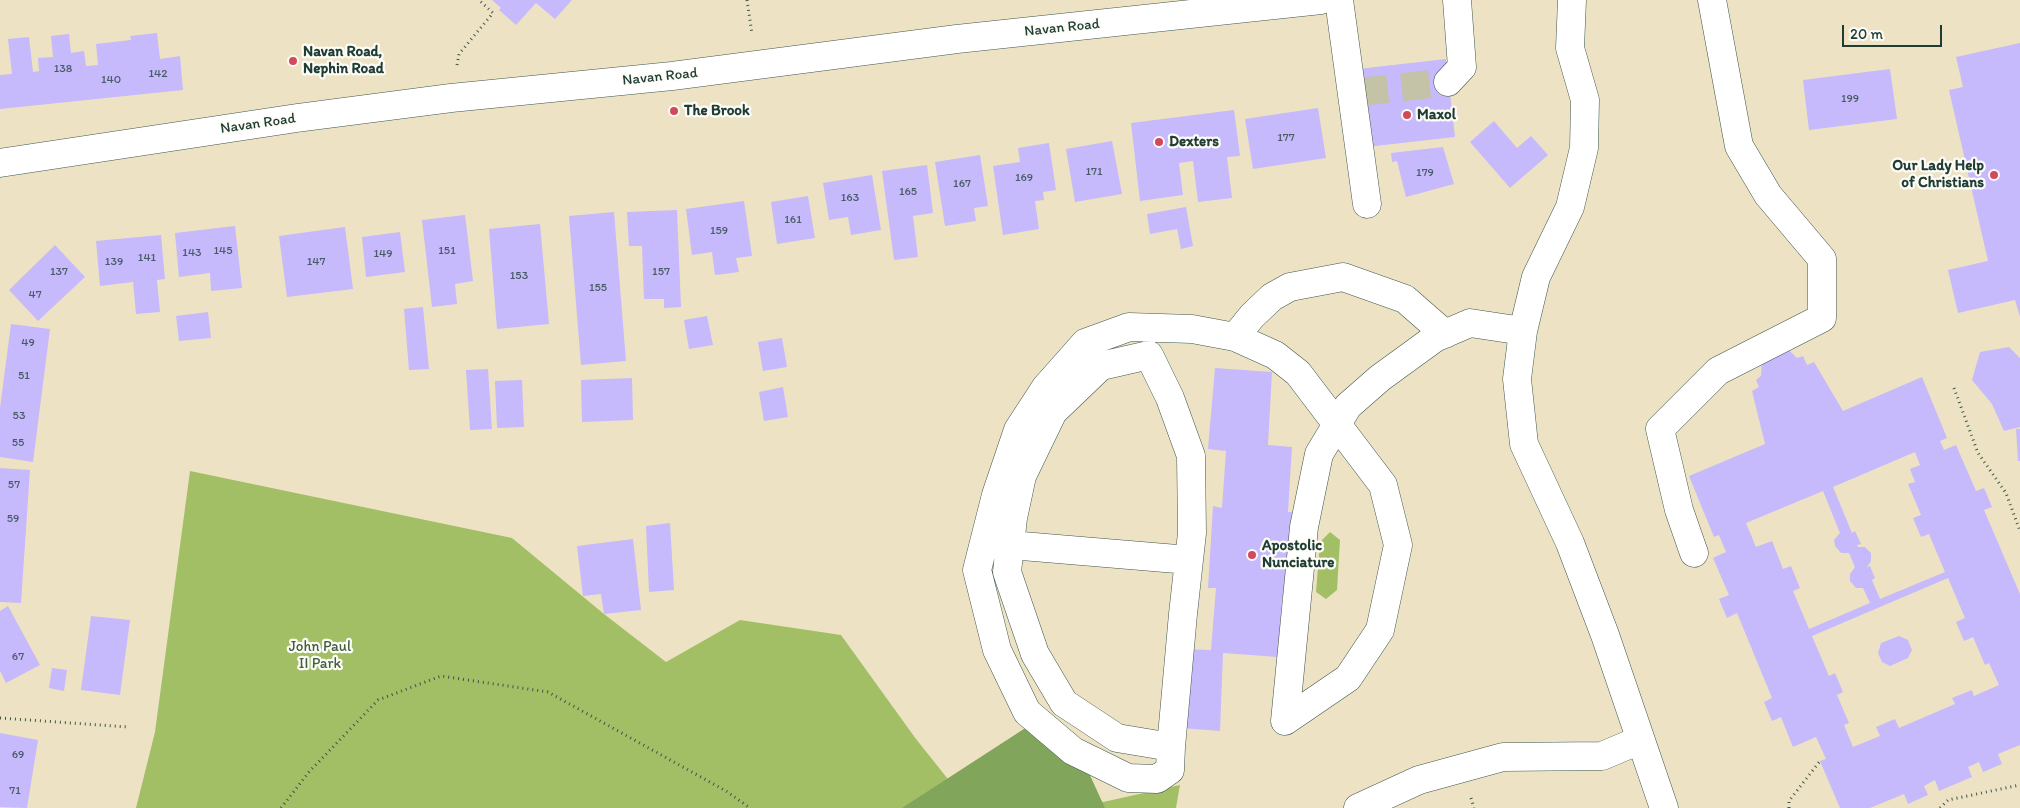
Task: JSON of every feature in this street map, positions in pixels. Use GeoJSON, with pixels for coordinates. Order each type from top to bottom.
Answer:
{"type":"FeatureCollection","features":[{"type":"Feature","properties":{"kind":"main road","name":"Navan Road"},"geometry":{"type":"LineString","coordinates":[[0,163],[297,118],[451,98],[672,76],[957,39],[1321,0]]}},
{"type":"Feature","properties":{"kind":"main road"},"geometry":{"type":"LineString","coordinates":[[1339,0],[1355,87],[1367,204]]}},
{"type":"Feature","properties":{"kind":"main road"},"geometry":{"type":"LineString","coordinates":[[1448,82],[1462,66],[1457,0]]}},
{"type":"Feature","properties":{"kind":"main road"},"geometry":{"type":"LineString","coordinates":[[1572,0],[1570,48],[1585,100],[1584,148],[1570,207],[1536,277],[1523,331],[1517,379],[1524,444],[1570,543],[1605,635],[1664,808]]}},
{"type":"Feature","properties":{"kind":"main road"},"geometry":{"type":"LineString","coordinates":[[1694,553],[1679,510],[1660,429],[1718,371],[1822,318],[1822,259],[1768,195],[1739,146],[1712,0]]}},
{"type":"Feature","properties":{"kind":"main road"},"geometry":{"type":"LineString","coordinates":[[1235,337],[1272,297],[1290,287],[1343,277],[1406,299],[1445,334]]}},
{"type":"Feature","properties":{"kind":"main road"},"geometry":{"type":"LineString","coordinates":[[1171,746],[1117,738],[1064,703],[1035,654],[1007,572],[1013,518],[1022,476],[1053,412],[1101,366],[1149,355],[1170,398],[1191,456],[1192,533],[1170,770],[1156,780],[1128,778],[1073,751],[1027,712],[997,650],[977,570],[996,495],[1018,430],[1046,387],[1085,343],[1129,327],[1192,329],[1235,337],[1275,355],[1298,373],[1338,423],[1383,485],[1398,545],[1380,630],[1348,678],[1285,721],[1304,527],[1319,454],[1338,423],[1348,406],[1380,378],[1435,338],[1470,323],[1523,331]]}},
{"type":"Feature","properties":{"kind":"main road"},"geometry":{"type":"LineString","coordinates":[[1010,545],[1189,560]]}},
{"type":"Feature","properties":{"kind":"main road"},"geometry":{"type":"LineString","coordinates":[[1358,808],[1420,780],[1503,757],[1602,756],[1640,740]]}},
{"type":"Feature","properties":{"kind":"path"},"geometry":{"type":"LineString","coordinates":[[451,98],[459,54],[493,13],[478,0]]}},
{"type":"Feature","properties":{"kind":"path"},"geometry":{"type":"LineString","coordinates":[[1954,388],[1978,453],[2006,493],[2020,532]]}},
{"type":"Feature","properties":{"kind":"path"},"geometry":{"type":"LineString","coordinates":[[281,808],[309,772],[378,700],[441,676],[548,692],[726,791],[750,808]]}},
{"type":"Feature","properties":{"kind":"path"},"geometry":{"type":"LineString","coordinates":[[0,718],[128,727]]}},
{"type":"Feature","properties":{"kind":"path"},"geometry":{"type":"LineString","coordinates":[[1789,808],[1789,802],[1820,761]]}},
{"type":"Feature","properties":{"kind":"path"},"geometry":{"type":"LineString","coordinates":[[1940,808],[1948,800],[2020,784]]}},
{"type":"Feature","properties":{"kind":"green space","name":"John Paul II Park"},"geometry":{"type":"Polygon","coordinates":[[[190,471],[512,538],[666,662],[740,620],[841,635],[916,739],[971,808],[136,808],[155,732],[190,471]]]}},
{"type":"Feature","properties":{"kind":"green space"},"geometry":{"type":"Polygon","coordinates":[[[1330,532],[1340,540],[1337,590],[1326,599],[1316,592],[1320,542],[1330,532]]]}},
{"type":"Feature","properties":{"kind":"green space"},"geometry":{"type":"Polygon","coordinates":[[[1030,725],[1088,771],[1105,808],[902,808],[1030,725]]]}},
{"type":"Feature","properties":{"kind":"green space"},"geometry":{"type":"Polygon","coordinates":[[[1180,785],[1176,808],[1076,808],[1180,785]]]}},
{"type":"Feature","properties":{"kind":"building"},"geometry":{"type":"Polygon","coordinates":[[[492,0],[572,0],[555,19],[536,3],[516,25],[499,10],[501,8],[492,0]]]}},
{"type":"Feature","properties":{"kind":"building"},"geometry":{"type":"Polygon","coordinates":[[[157,33],[160,59],[180,56],[183,90],[0,109],[0,75],[12,74],[8,39],[29,37],[33,72],[39,71],[38,58],[53,57],[51,36],[69,34],[71,53],[84,51],[86,66],[98,65],[96,44],[131,40],[130,36],[157,33]]]}},
{"type":"Feature","properties":{"kind":"building","name":"Our Lady Help of Christians"},"geometry":{"type":"Polygon","coordinates":[[[2020,43],[2020,317],[2015,300],[1958,313],[1948,270],[1988,261],[1949,90],[1963,87],[1956,57],[2020,43]]]}},
{"type":"Feature","properties":{"kind":"building","name":"Maxol"},"geometry":{"type":"Polygon","coordinates":[[[1446,59],[1455,137],[1366,147],[1358,69],[1446,59]]]}},
{"type":"Feature","properties":{"kind":"building"},"geometry":{"type":"Polygon","coordinates":[[[1890,69],[1897,119],[1809,130],[1803,80],[1890,69]]]}},
{"type":"Feature","properties":{"kind":"building"},"geometry":{"type":"Polygon","coordinates":[[[1318,108],[1326,158],[1253,169],[1245,119],[1318,108]]]}},
{"type":"Feature","properties":{"kind":"building"},"geometry":{"type":"Polygon","coordinates":[[[1234,110],[1240,156],[1227,157],[1232,198],[1198,202],[1193,161],[1179,163],[1183,195],[1140,201],[1131,123],[1234,110]]]}},
{"type":"Feature","properties":{"kind":"building"},"geometry":{"type":"Polygon","coordinates":[[[1494,121],[1517,148],[1531,136],[1548,155],[1510,188],[1470,142],[1494,121]]]}},
{"type":"Feature","properties":{"kind":"building"},"geometry":{"type":"Polygon","coordinates":[[[1112,141],[1122,194],[1075,202],[1066,149],[1112,141]]]}},
{"type":"Feature","properties":{"kind":"building"},"geometry":{"type":"Polygon","coordinates":[[[1049,143],[1056,190],[1043,192],[1044,200],[1035,201],[1039,229],[1003,235],[993,166],[1020,162],[1018,148],[1049,143]]]}},
{"type":"Feature","properties":{"kind":"building"},"geometry":{"type":"Polygon","coordinates":[[[1443,147],[1454,184],[1406,197],[1397,161],[1392,162],[1391,153],[1443,147]]]}},
{"type":"Feature","properties":{"kind":"building"},"geometry":{"type":"Polygon","coordinates":[[[980,155],[988,206],[974,208],[976,221],[945,226],[935,162],[980,155]]]}},
{"type":"Feature","properties":{"kind":"building"},"geometry":{"type":"Polygon","coordinates":[[[927,165],[933,213],[913,216],[918,257],[894,260],[882,171],[927,165]]]}},
{"type":"Feature","properties":{"kind":"building"},"geometry":{"type":"Polygon","coordinates":[[[872,175],[881,230],[851,235],[848,217],[829,220],[823,183],[872,175]]]}},
{"type":"Feature","properties":{"kind":"building"},"geometry":{"type":"Polygon","coordinates":[[[808,196],[815,238],[777,244],[771,202],[808,196]]]}},
{"type":"Feature","properties":{"kind":"building"},"geometry":{"type":"Polygon","coordinates":[[[744,201],[752,256],[736,258],[739,272],[715,275],[712,252],[692,255],[686,209],[744,201]]]}},
{"type":"Feature","properties":{"kind":"building"},"geometry":{"type":"Polygon","coordinates":[[[1186,207],[1193,246],[1181,249],[1177,229],[1150,234],[1147,214],[1186,207]]]}},
{"type":"Feature","properties":{"kind":"building"},"geometry":{"type":"Polygon","coordinates":[[[677,210],[681,307],[664,308],[664,299],[644,299],[642,246],[629,246],[627,212],[677,210]]]}},
{"type":"Feature","properties":{"kind":"building"},"geometry":{"type":"Polygon","coordinates":[[[614,212],[626,361],[581,365],[569,216],[614,212]]]}},
{"type":"Feature","properties":{"kind":"building"},"geometry":{"type":"Polygon","coordinates":[[[465,215],[473,281],[455,284],[457,304],[432,307],[422,220],[465,215]]]}},
{"type":"Feature","properties":{"kind":"building"},"geometry":{"type":"Polygon","coordinates":[[[540,224],[549,324],[497,329],[489,229],[540,224]]]}},
{"type":"Feature","properties":{"kind":"building"},"geometry":{"type":"Polygon","coordinates":[[[235,226],[242,288],[211,291],[210,273],[179,277],[175,233],[235,226]]]}},
{"type":"Feature","properties":{"kind":"building"},"geometry":{"type":"Polygon","coordinates":[[[345,227],[353,289],[287,297],[279,236],[345,227]]]}},
{"type":"Feature","properties":{"kind":"building"},"geometry":{"type":"Polygon","coordinates":[[[400,232],[405,272],[366,277],[362,237],[400,232]]]}},
{"type":"Feature","properties":{"kind":"building"},"geometry":{"type":"Polygon","coordinates":[[[161,235],[165,279],[157,280],[160,312],[136,314],[133,282],[100,286],[96,241],[161,235]]]}},
{"type":"Feature","properties":{"kind":"building"},"geometry":{"type":"Polygon","coordinates":[[[55,245],[85,277],[38,321],[9,290],[55,245]]]}},
{"type":"Feature","properties":{"kind":"building"},"geometry":{"type":"Polygon","coordinates":[[[423,307],[429,369],[409,370],[404,309],[423,307]]]}},
{"type":"Feature","properties":{"kind":"building"},"geometry":{"type":"Polygon","coordinates":[[[208,312],[211,338],[179,341],[176,316],[208,312]]]}},
{"type":"Feature","properties":{"kind":"building"},"geometry":{"type":"Polygon","coordinates":[[[707,316],[713,345],[689,349],[684,320],[707,316]]]}},
{"type":"Feature","properties":{"kind":"building"},"geometry":{"type":"Polygon","coordinates":[[[11,324],[50,329],[33,462],[0,457],[0,408],[11,324]]]}},
{"type":"Feature","properties":{"kind":"building"},"geometry":{"type":"Polygon","coordinates":[[[782,338],[787,367],[763,371],[758,342],[782,338]]]}},
{"type":"Feature","properties":{"kind":"building"},"geometry":{"type":"Polygon","coordinates":[[[2009,347],[2020,358],[2020,427],[2004,431],[1992,404],[1972,380],[1980,352],[2009,347]]]}},
{"type":"Feature","properties":{"kind":"building"},"geometry":{"type":"Polygon","coordinates":[[[1787,348],[1797,358],[1803,356],[1807,365],[1814,362],[1843,411],[1922,377],[1947,438],[1940,441],[1944,450],[1956,445],[1976,491],[1984,488],[1992,507],[1984,510],[2020,594],[2020,745],[1998,754],[2002,764],[1983,772],[1979,762],[1968,767],[1972,777],[1939,791],[1935,780],[1924,786],[1928,795],[1908,804],[1904,794],[1870,808],[1840,808],[1820,761],[1826,759],[1816,737],[1793,747],[1781,717],[1772,721],[1764,702],[1772,698],[1737,613],[1727,618],[1719,599],[1729,595],[1713,558],[1726,552],[1719,535],[1714,537],[1689,476],[1765,444],[1752,391],[1759,387],[1756,380],[1761,376],[1762,361],[1787,348]],[[1915,452],[1833,487],[1852,533],[1855,531],[1861,544],[1857,545],[1858,547],[1865,547],[1871,553],[1871,561],[1867,567],[1870,566],[1875,578],[1872,580],[1880,599],[1945,572],[1929,534],[1921,537],[1913,518],[1921,515],[1908,484],[1915,482],[1910,469],[1920,465],[1915,452]],[[1823,491],[1746,523],[1756,547],[1772,541],[1783,569],[1791,566],[1800,588],[1793,591],[1809,629],[1870,603],[1863,588],[1856,588],[1850,581],[1850,574],[1855,567],[1849,553],[1841,553],[1835,546],[1834,540],[1840,533],[1823,491]],[[1948,578],[1812,636],[1829,676],[1835,673],[1843,692],[1837,695],[1849,723],[1844,725],[1853,747],[1880,736],[1876,727],[1895,719],[1899,728],[1955,704],[1952,698],[1972,690],[1974,696],[1999,685],[1989,663],[1985,665],[1973,637],[1964,641],[1956,622],[1965,618],[1948,578]]]}},
{"type":"Feature","properties":{"kind":"building","name":"Apostolic Nunciature"},"geometry":{"type":"Polygon","coordinates":[[[1215,368],[1272,372],[1268,445],[1292,447],[1288,512],[1292,512],[1285,597],[1282,597],[1278,657],[1223,653],[1220,731],[1181,728],[1185,649],[1211,650],[1216,588],[1208,588],[1213,506],[1222,508],[1226,451],[1208,449],[1215,368]]]}},
{"type":"Feature","properties":{"kind":"building"},"geometry":{"type":"Polygon","coordinates":[[[488,369],[492,429],[470,430],[466,370],[488,369]]]}},
{"type":"Feature","properties":{"kind":"building"},"geometry":{"type":"Polygon","coordinates":[[[632,378],[633,420],[582,422],[581,380],[632,378]]]}},
{"type":"Feature","properties":{"kind":"building"},"geometry":{"type":"Polygon","coordinates":[[[522,380],[524,427],[497,428],[495,381],[522,380]]]}},
{"type":"Feature","properties":{"kind":"building"},"geometry":{"type":"Polygon","coordinates":[[[783,387],[788,417],[764,421],[759,392],[783,387]]]}},
{"type":"Feature","properties":{"kind":"building"},"geometry":{"type":"Polygon","coordinates":[[[2016,429],[2020,429],[2020,461],[2018,461],[2016,429]]]}},
{"type":"Feature","properties":{"kind":"building"},"geometry":{"type":"Polygon","coordinates":[[[0,468],[30,470],[21,603],[0,602],[0,468]]]}},
{"type":"Feature","properties":{"kind":"building"},"geometry":{"type":"Polygon","coordinates":[[[670,523],[674,590],[649,592],[646,526],[670,523]]]}},
{"type":"Feature","properties":{"kind":"building"},"geometry":{"type":"Polygon","coordinates":[[[633,539],[641,610],[604,614],[601,594],[583,596],[577,546],[633,539]]]}},
{"type":"Feature","properties":{"kind":"building"},"geometry":{"type":"Polygon","coordinates":[[[8,606],[40,665],[6,683],[0,671],[0,611],[8,606]]]}},
{"type":"Feature","properties":{"kind":"building"},"geometry":{"type":"Polygon","coordinates":[[[91,616],[130,620],[120,695],[81,690],[91,616]]]}},
{"type":"Feature","properties":{"kind":"building"},"geometry":{"type":"Polygon","coordinates":[[[1899,636],[1908,640],[1912,650],[1908,658],[1890,666],[1882,662],[1878,653],[1881,643],[1899,636]]]}},
{"type":"Feature","properties":{"kind":"building"},"geometry":{"type":"Polygon","coordinates":[[[52,668],[67,670],[64,691],[49,688],[52,668]]]}},
{"type":"Feature","properties":{"kind":"building"},"geometry":{"type":"Polygon","coordinates":[[[0,733],[38,740],[27,808],[0,807],[0,733]]]}},
{"type":"Feature","properties":{"kind":"tunnel"},"geometry":{"type":"LineString","coordinates":[[1360,92],[1448,82]]}},
{"type":"Feature","properties":{"kind":"place","name":"Navan Road, Nephin Road"},"geometry":{"type":"Point","coordinates":[293,61]}},
{"type":"Feature","properties":{"kind":"place","name":"The Brook"},"geometry":{"type":"Point","coordinates":[674,111]}},
{"type":"Feature","properties":{"kind":"place","name":"Maxol"},"geometry":{"type":"Point","coordinates":[1407,115]}},
{"type":"Feature","properties":{"kind":"place","name":"Dexters"},"geometry":{"type":"Point","coordinates":[1159,142]}},
{"type":"Feature","properties":{"kind":"place","name":"Our Lady Help of Christians"},"geometry":{"type":"Point","coordinates":[1994,175]}},
{"type":"Feature","properties":{"kind":"place","name":"Apostolic Nunciature"},"geometry":{"type":"Point","coordinates":[1252,555]}}]}
